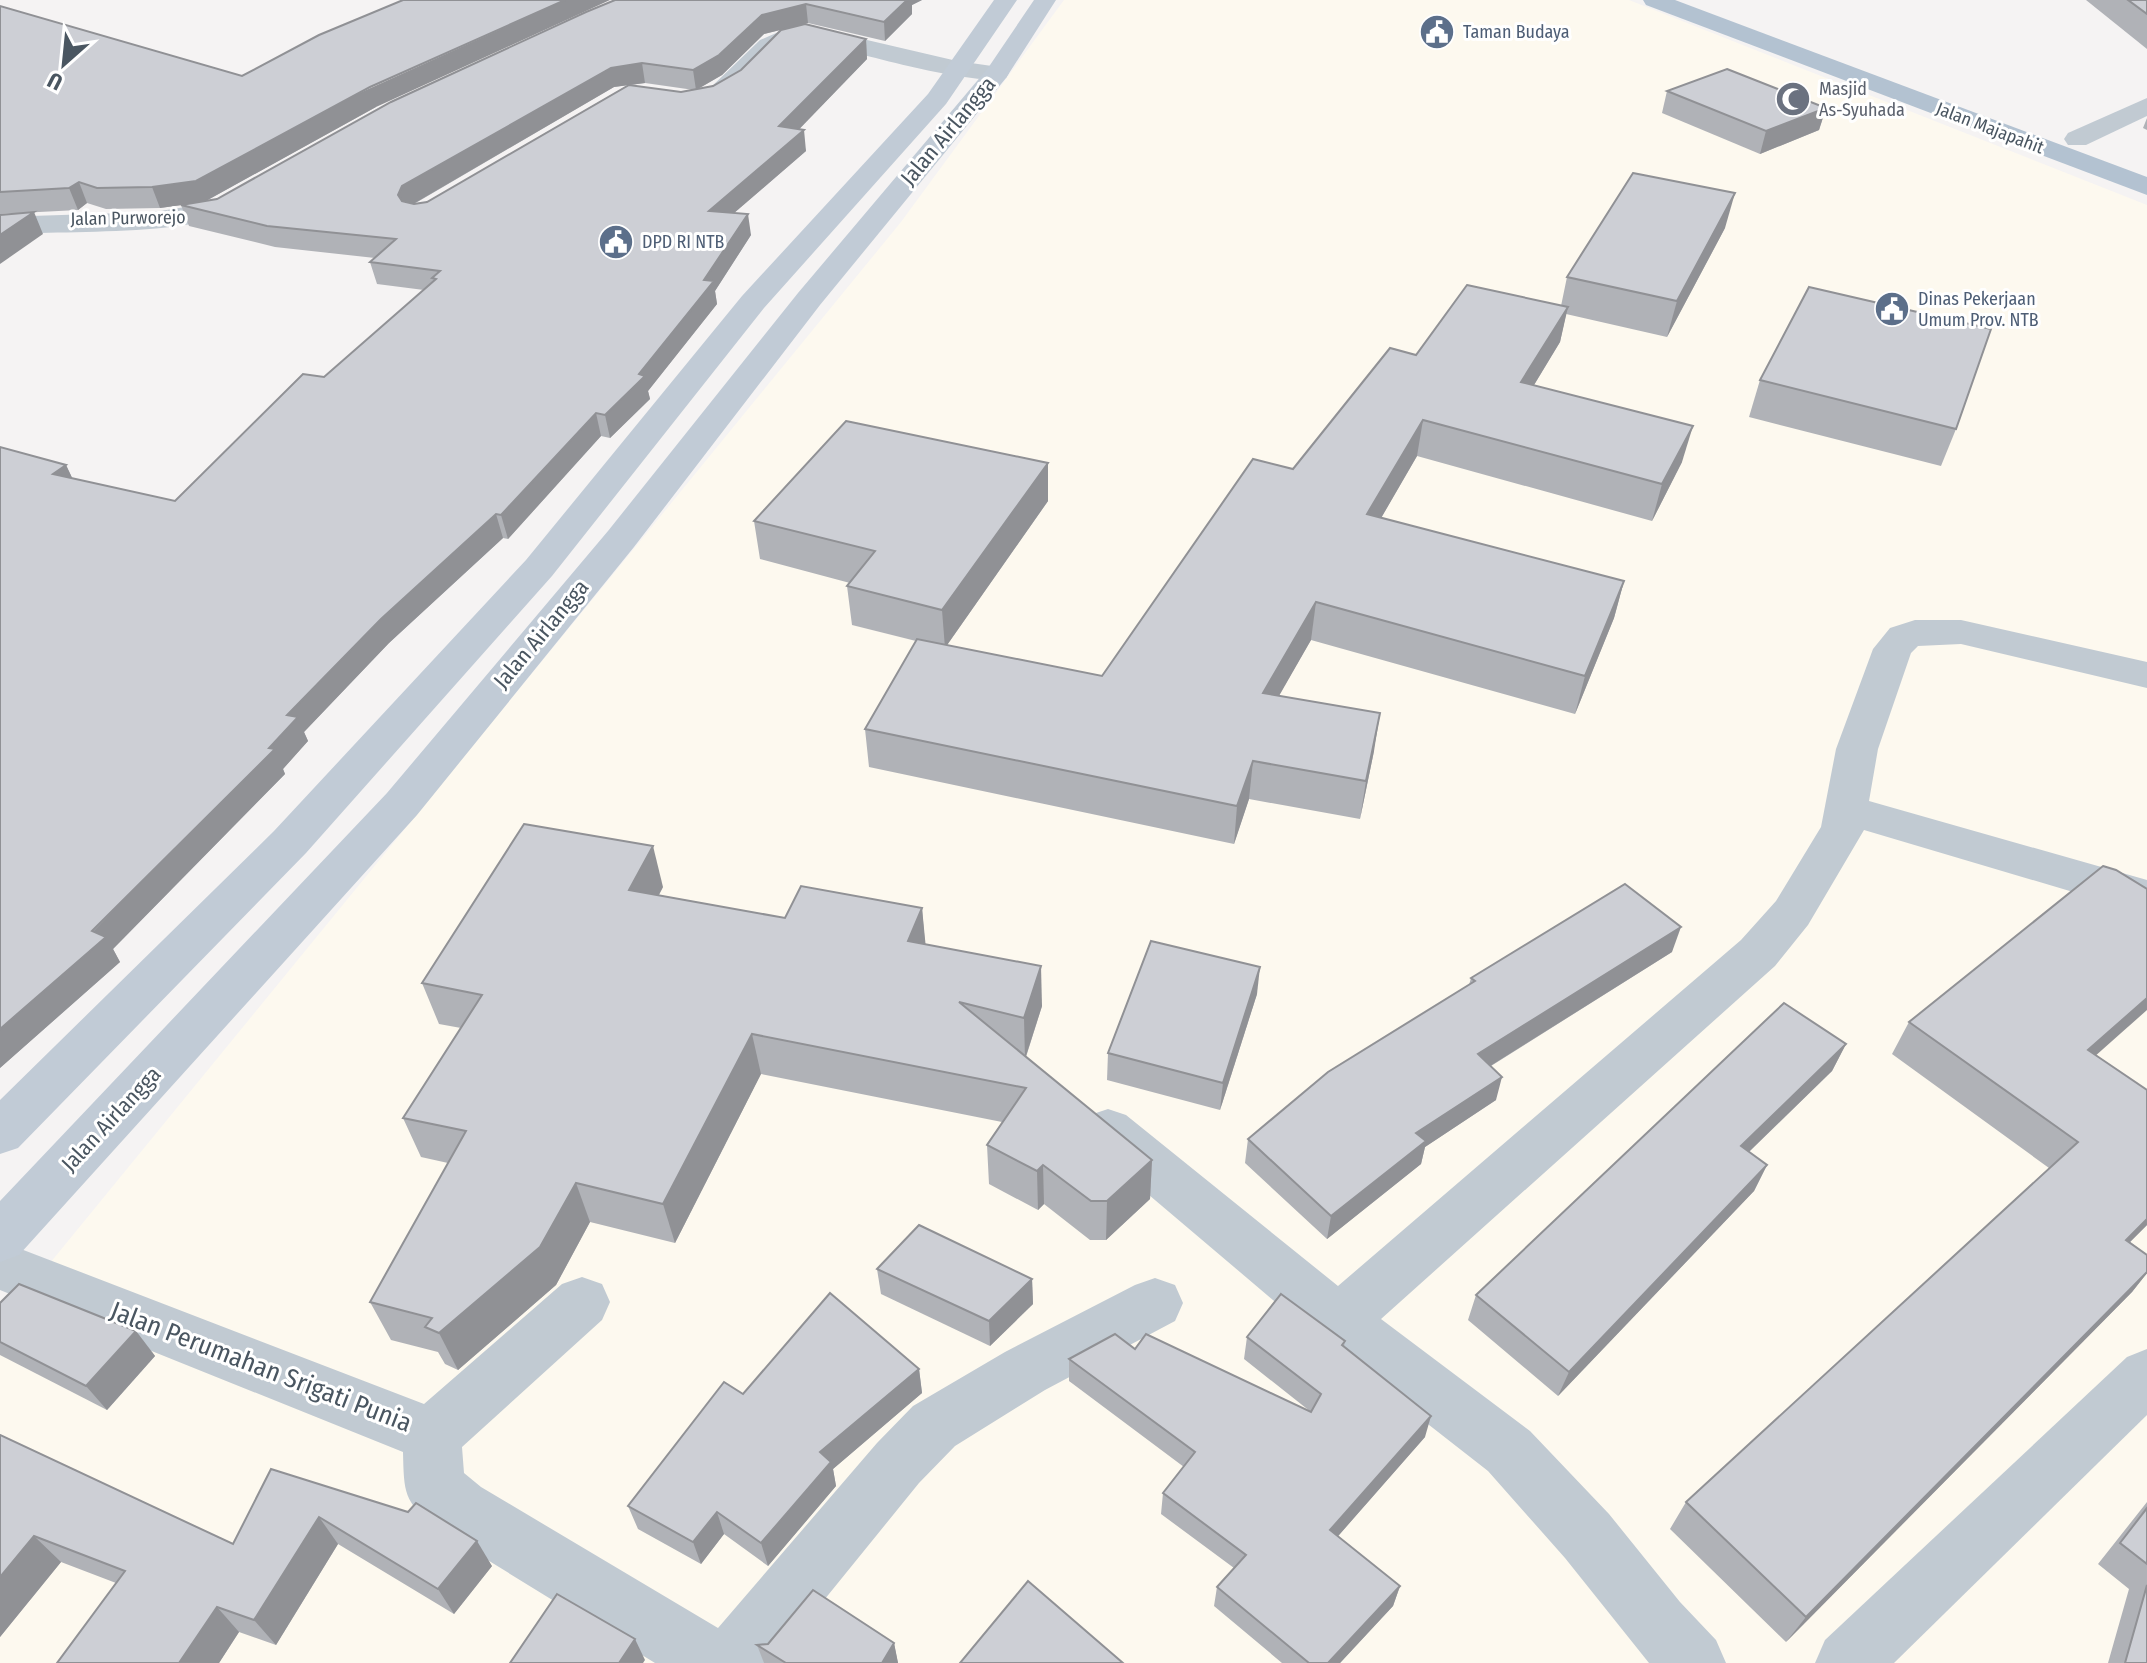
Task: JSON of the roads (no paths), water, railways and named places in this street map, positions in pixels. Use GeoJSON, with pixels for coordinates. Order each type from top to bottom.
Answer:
{"type":"FeatureCollection","features":[{"type":"Feature","properties":{"kind":"main road","name":"Jalan Airlangga"},"geometry":{"type":"LineString","coordinates":[[0,1133],[290,842],[568,532],[753,302],[937,99],[1006,0]]}},
{"type":"Feature","properties":{"kind":"main road","name":"Jalan Airlangga"},"geometry":{"type":"LineString","coordinates":[[9,1215],[402,804],[621,539],[809,299],[997,73],[1045,0]]}},
{"type":"Feature","properties":{"kind":"main road","name":"Jalan Majapahit"},"geometry":{"type":"LineString","coordinates":[[1654,0],[2147,187]]}},
{"type":"Feature","properties":{"kind":"main road","name":"Jalan Majapahit"},"geometry":{"type":"LineString","coordinates":[[1716,0],[1910,78],[2147,166]]}},
{"type":"Feature","properties":{"kind":"main road"},"geometry":{"type":"LineString","coordinates":[[568,532],[621,539]]}},
{"type":"Feature","properties":{"kind":"street"},"geometry":{"type":"LineString","coordinates":[[699,100],[726,87],[765,46],[790,33],[807,33],[957,68],[997,73]]}},
{"type":"Feature","properties":{"kind":"street"},"geometry":{"type":"LineString","coordinates":[[2077,139],[2147,106]]}},
{"type":"Feature","properties":{"kind":"street","name":"Jalan Purworejo"},"geometry":{"type":"LineString","coordinates":[[0,226],[38,220],[181,220],[213,212],[260,187]]}},
{"type":"Feature","properties":{"kind":"street"},"geometry":{"type":"LineString","coordinates":[[1339,1321],[1758,953],[1792,913],[1843,828],[1857,749],[1893,649],[1904,637],[1915,632],[1982,635],[2147,675]]}},
{"type":"Feature","properties":{"kind":"street"},"geometry":{"type":"LineString","coordinates":[[1846,809],[2147,897]]}},
{"type":"Feature","properties":{"kind":"street"},"geometry":{"type":"LineString","coordinates":[[1108,1130],[1339,1321],[1509,1451],[1587,1536],[1657,1625],[1693,1663]]}},
{"type":"Feature","properties":{"kind":"street","name":"Jalan Perumahan Srigati Punia"},"geometry":{"type":"LineString","coordinates":[[0,1265],[432,1435],[434,1487],[459,1508],[715,1663]]}},
{"type":"Feature","properties":{"kind":"street"},"geometry":{"type":"LineString","coordinates":[[432,1435],[582,1302]]}},
{"type":"Feature","properties":{"kind":"street"},"geometry":{"type":"LineString","coordinates":[[731,1663],[898,1463],[934,1426],[1025,1371],[1155,1303]]}},
{"type":"Feature","properties":{"kind":"street"},"geometry":{"type":"LineString","coordinates":[[1848,1663],[2147,1376]]}},
{"type":"Feature","properties":{"kind":"place","name":"Taman Budaya"},"geometry":{"type":"Point","coordinates":[1437,32]}},
{"type":"Feature","properties":{"kind":"place","name":"Masjid As-Syuhada"},"geometry":{"type":"Point","coordinates":[1793,99]}},
{"type":"Feature","properties":{"kind":"place","name":"DPD RI NTB"},"geometry":{"type":"Point","coordinates":[616,242]}},
{"type":"Feature","properties":{"kind":"place","name":"Dinas Pekerjaan Umum Prov. NTB"},"geometry":{"type":"Point","coordinates":[1892,309]}}]}
